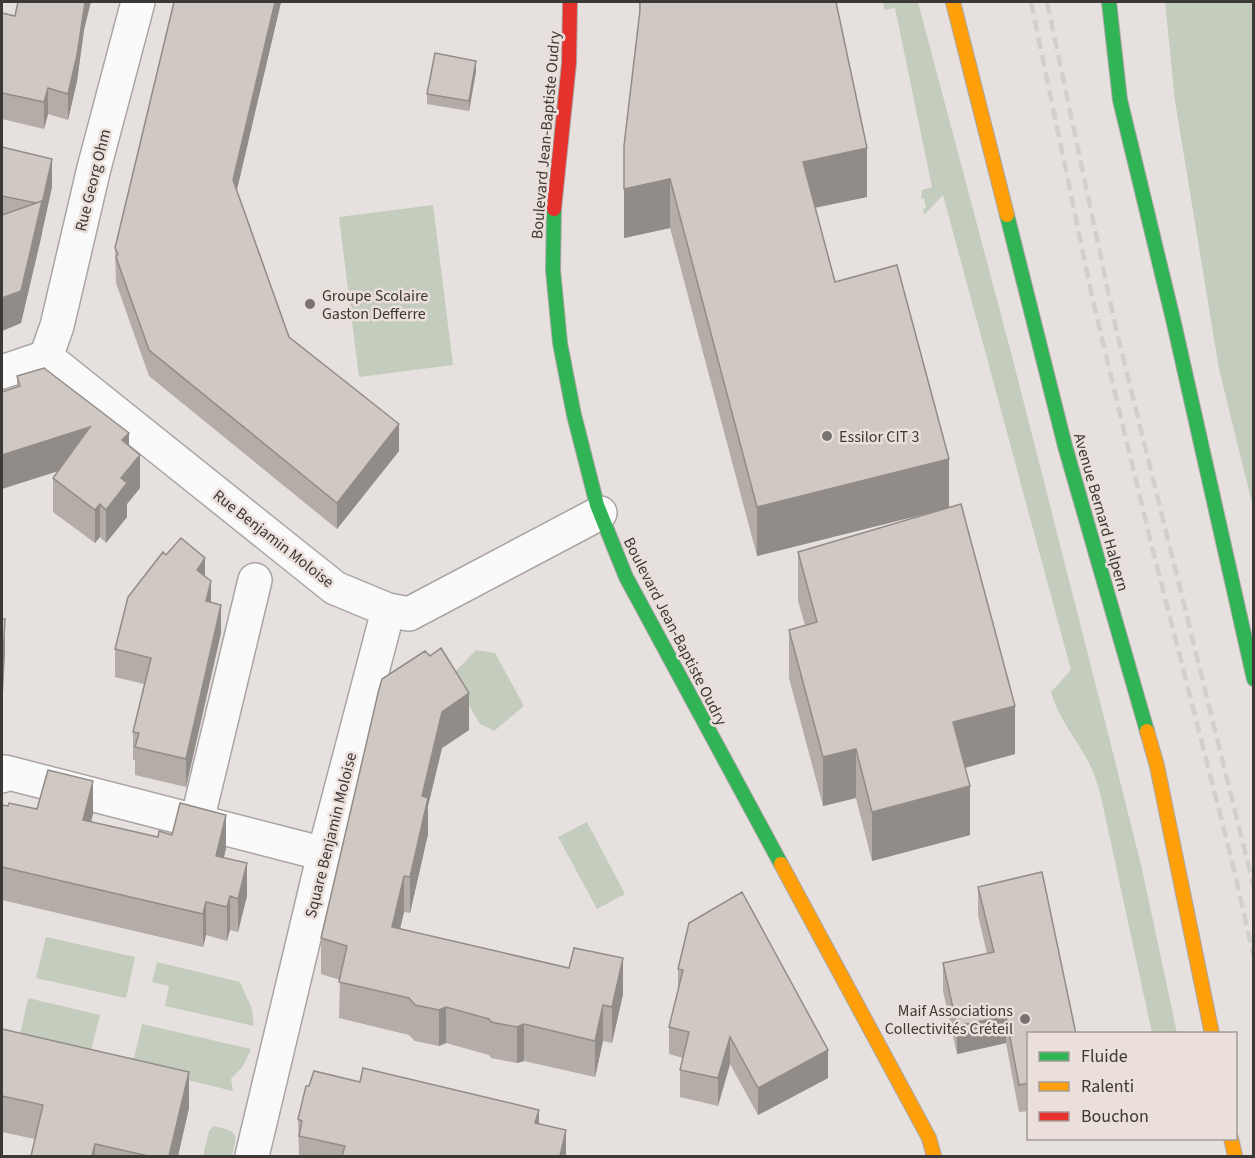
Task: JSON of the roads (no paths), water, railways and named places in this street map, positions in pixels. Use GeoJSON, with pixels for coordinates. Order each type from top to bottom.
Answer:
{"type":"FeatureCollection","features":[{"type":"Feature","properties":{"kind":"main road","name":"Boulevard Jean-Baptiste Oudry"},"geometry":{"type":"LineString","coordinates":[[570,2],[572,27],[570,73],[556,181],[552,246],[555,307],[568,388],[600,513],[626,577],[929,1138],[934,1156]]}},
{"type":"Feature","properties":{"kind":"main road","name":"Avenue Bernard Halpern"},"geometry":{"type":"LineString","coordinates":[[953,2],[1065,446],[1157,766],[1212,1032]]}},
{"type":"Feature","properties":{"kind":"main road"},"geometry":{"type":"LineString","coordinates":[[1109,2],[1120,100],[1173,320],[1254,679]]}},
{"type":"Feature","properties":{"kind":"main road"},"geometry":{"type":"LineString","coordinates":[[1231,1140],[1235,1156]]}},
{"type":"Feature","properties":{"kind":"street","name":"Rue Georg Ohm"},"geometry":{"type":"LineString","coordinates":[[46,357],[57,326],[94,168],[138,2]]}},
{"type":"Feature","properties":{"kind":"street"},"geometry":{"type":"LineString","coordinates":[[2,372],[46,357]]}},
{"type":"Feature","properties":{"kind":"street","name":"Rue Benjamin Moloise"},"geometry":{"type":"LineString","coordinates":[[46,357],[335,588],[388,610],[409,614],[600,513]]}},
{"type":"Feature","properties":{"kind":"street"},"geometry":{"type":"LineString","coordinates":[[197,821],[255,580]]}},
{"type":"Feature","properties":{"kind":"street","name":"Square Benjamin Moloise"},"geometry":{"type":"LineString","coordinates":[[252,1156],[324,854],[384,626]]}},
{"type":"Feature","properties":{"kind":"street"},"geometry":{"type":"LineString","coordinates":[[2,776],[5,772],[324,854]]}},
{"type":"Feature","properties":{"kind":"railway"},"geometry":{"type":"LineString","coordinates":[[1031,2],[1093,301],[1254,958]]}},
{"type":"Feature","properties":{"kind":"railway"},"geometry":{"type":"LineString","coordinates":[[1047,2],[1116,329],[1254,888]]}},
{"type":"Feature","properties":{"kind":"place","name":"Groupe Scolaire Gaston Defferre"},"geometry":{"type":"Point","coordinates":[310,304]}},
{"type":"Feature","properties":{"kind":"place","name":"Essilor CIT 3"},"geometry":{"type":"Point","coordinates":[827,436]}},
{"type":"Feature","properties":{"kind":"place","name":"Maif Associations Collectivités Créteil"},"geometry":{"type":"Point","coordinates":[1025,1019]}}]}
